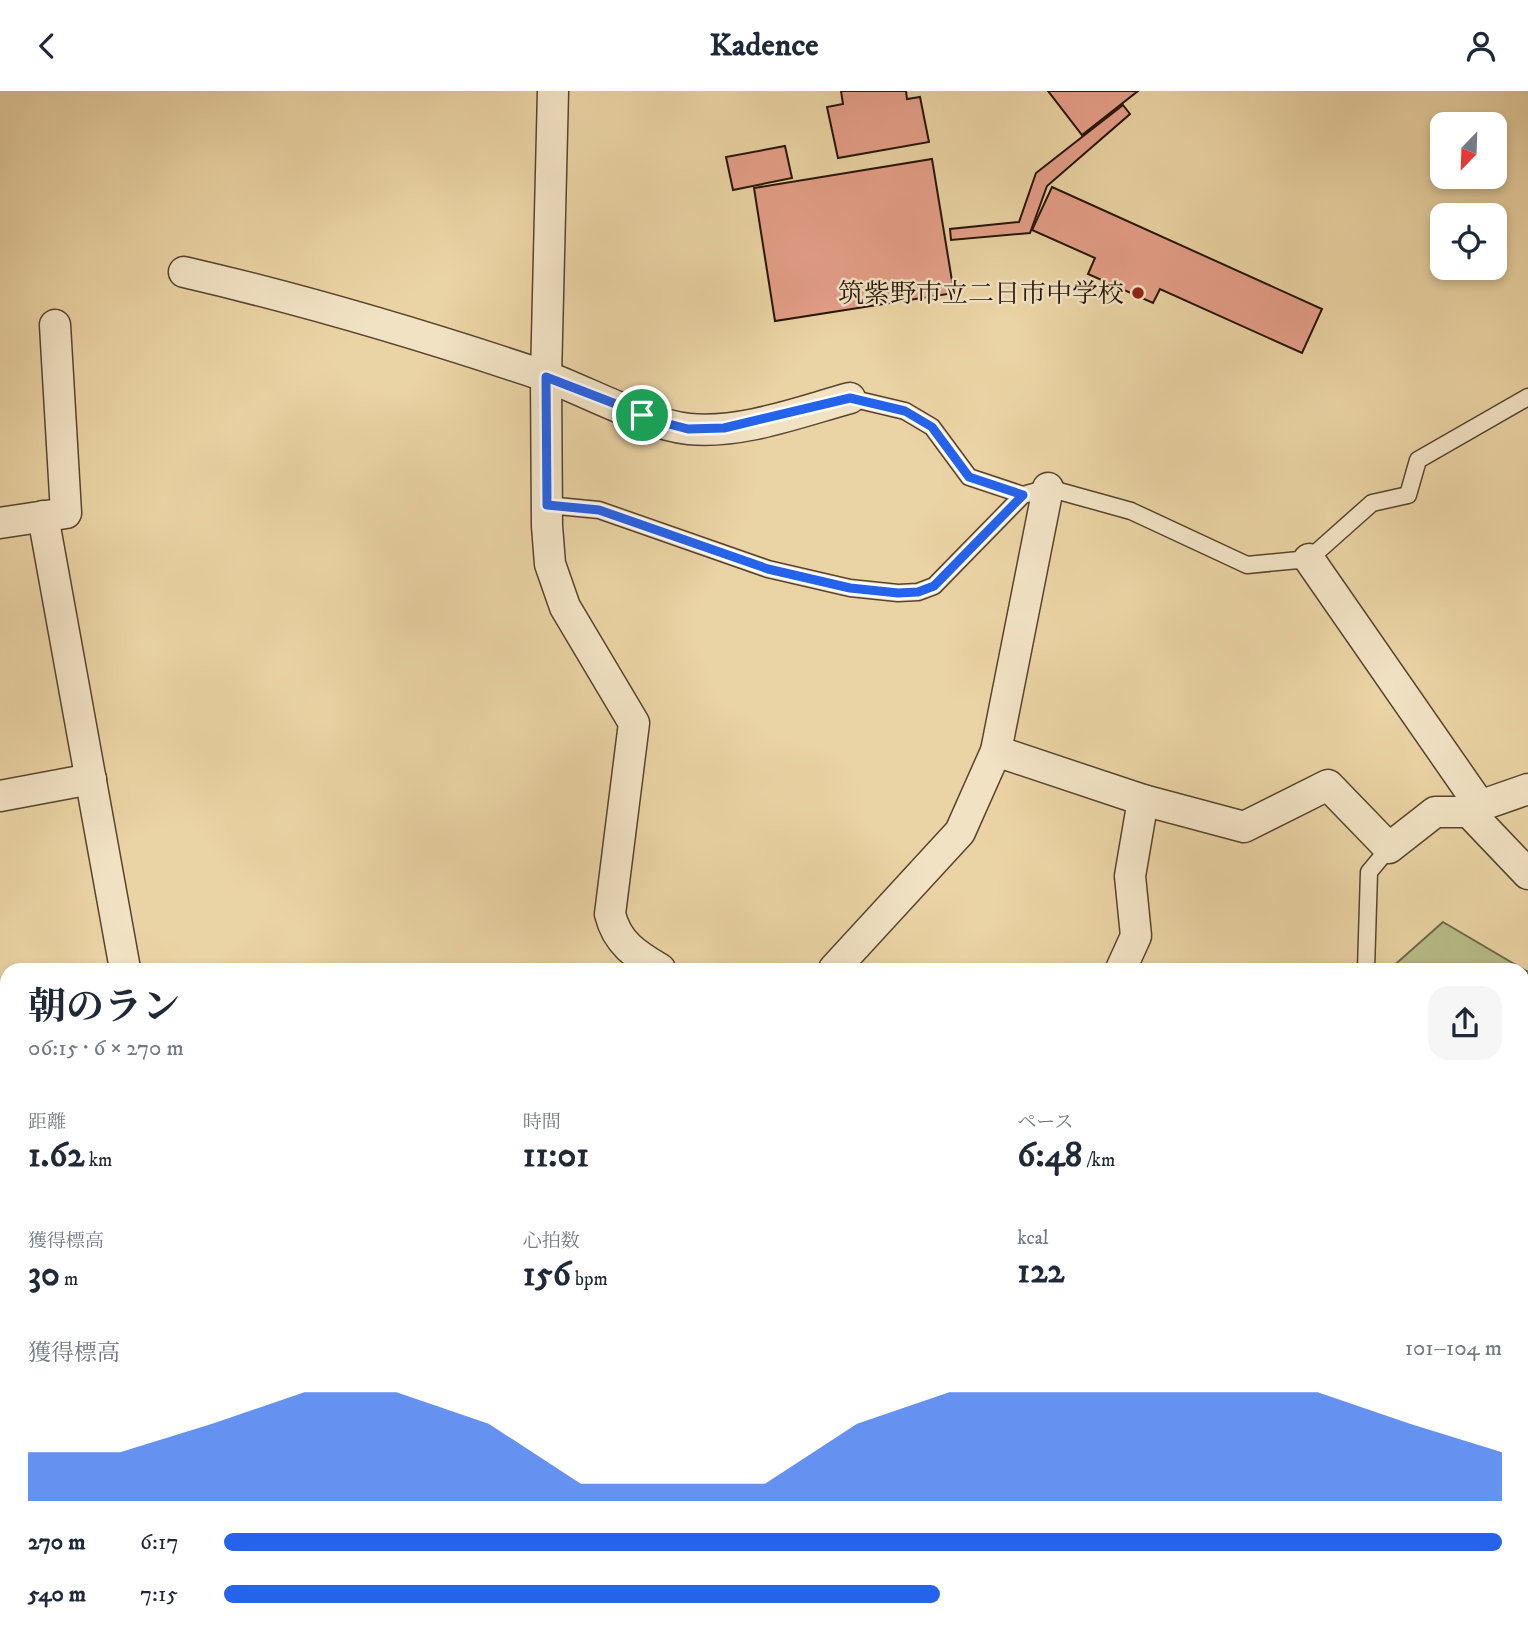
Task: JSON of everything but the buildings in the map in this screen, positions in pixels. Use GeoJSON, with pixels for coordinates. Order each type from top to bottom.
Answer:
{"type":"FeatureCollection","features":[{"type":"Feature","properties":{"kind":"street"},"geometry":{"type":"LineString","coordinates":[[554,91],[546,377],[549,554],[555,583],[565,607],[634,723],[610,914],[614,930],[621,940],[632,952],[650,963]]}},
{"type":"Feature","properties":{"kind":"street"},"geometry":{"type":"LineString","coordinates":[[184,272],[289,296],[546,377],[665,423],[688,429],[748,424],[850,398]]}},
{"type":"Feature","properties":{"kind":"street"},"geometry":{"type":"LineString","coordinates":[[0,523],[66,513],[55,324]]}},
{"type":"Feature","properties":{"kind":"street"},"geometry":{"type":"LineString","coordinates":[[840,963],[960,832],[996,751],[1035,492]]}},
{"type":"Feature","properties":{"kind":"street"},"geometry":{"type":"LineString","coordinates":[[43,516],[124,963]]}},
{"type":"Feature","properties":{"kind":"street"},"geometry":{"type":"LineString","coordinates":[[1309,559],[1473,807],[1528,874]]}},
{"type":"Feature","properties":{"kind":"street"},"geometry":{"type":"LineString","coordinates":[[996,751],[1143,800],[1244,827],[1328,785],[1390,848],[1435,812],[1455,813],[1528,789]]}},
{"type":"Feature","properties":{"kind":"street"},"geometry":{"type":"LineString","coordinates":[[0,796],[91,779]]}},
{"type":"Feature","properties":{"kind":"street"},"geometry":{"type":"LineString","coordinates":[[1124,963],[1136,936],[1130,876],[1143,800]]}},
{"type":"Feature","properties":{"kind":"lane"},"geometry":{"type":"LineString","coordinates":[[850,398],[905,411],[932,427],[969,477],[1131,511],[1247,565],[1309,559],[1371,503],[1408,495],[1418,460],[1528,397]]}},
{"type":"Feature","properties":{"kind":"lane"},"geometry":{"type":"LineString","coordinates":[[547,505],[599,510],[768,569],[850,588],[898,593],[918,592],[934,586],[1035,492]]}},
{"type":"Feature","properties":{"kind":"lane"},"geometry":{"type":"LineString","coordinates":[[1366,963],[1369,873],[1390,848]]}},
{"type":"Feature","properties":{"kind":"green space"},"geometry":{"type":"Polygon","coordinates":[[[1443,922],[1513,963],[1397,963],[1443,922]]]}},
{"type":"Feature","properties":{"kind":"place","name":"筑紫野市立二日市中学校"},"geometry":{"type":"Point","coordinates":[1138,293]}},
{"type":"Feature","properties":{"kind":"route"},"geometry":{"type":"LineString","coordinates":[[546,377],[642,415],[688,429],[724,428],[771,419],[850,398],[905,411],[932,427],[969,477],[1023,495],[934,586],[918,592],[898,593],[850,588],[768,569],[599,510],[547,505],[546,377]]}}]}
